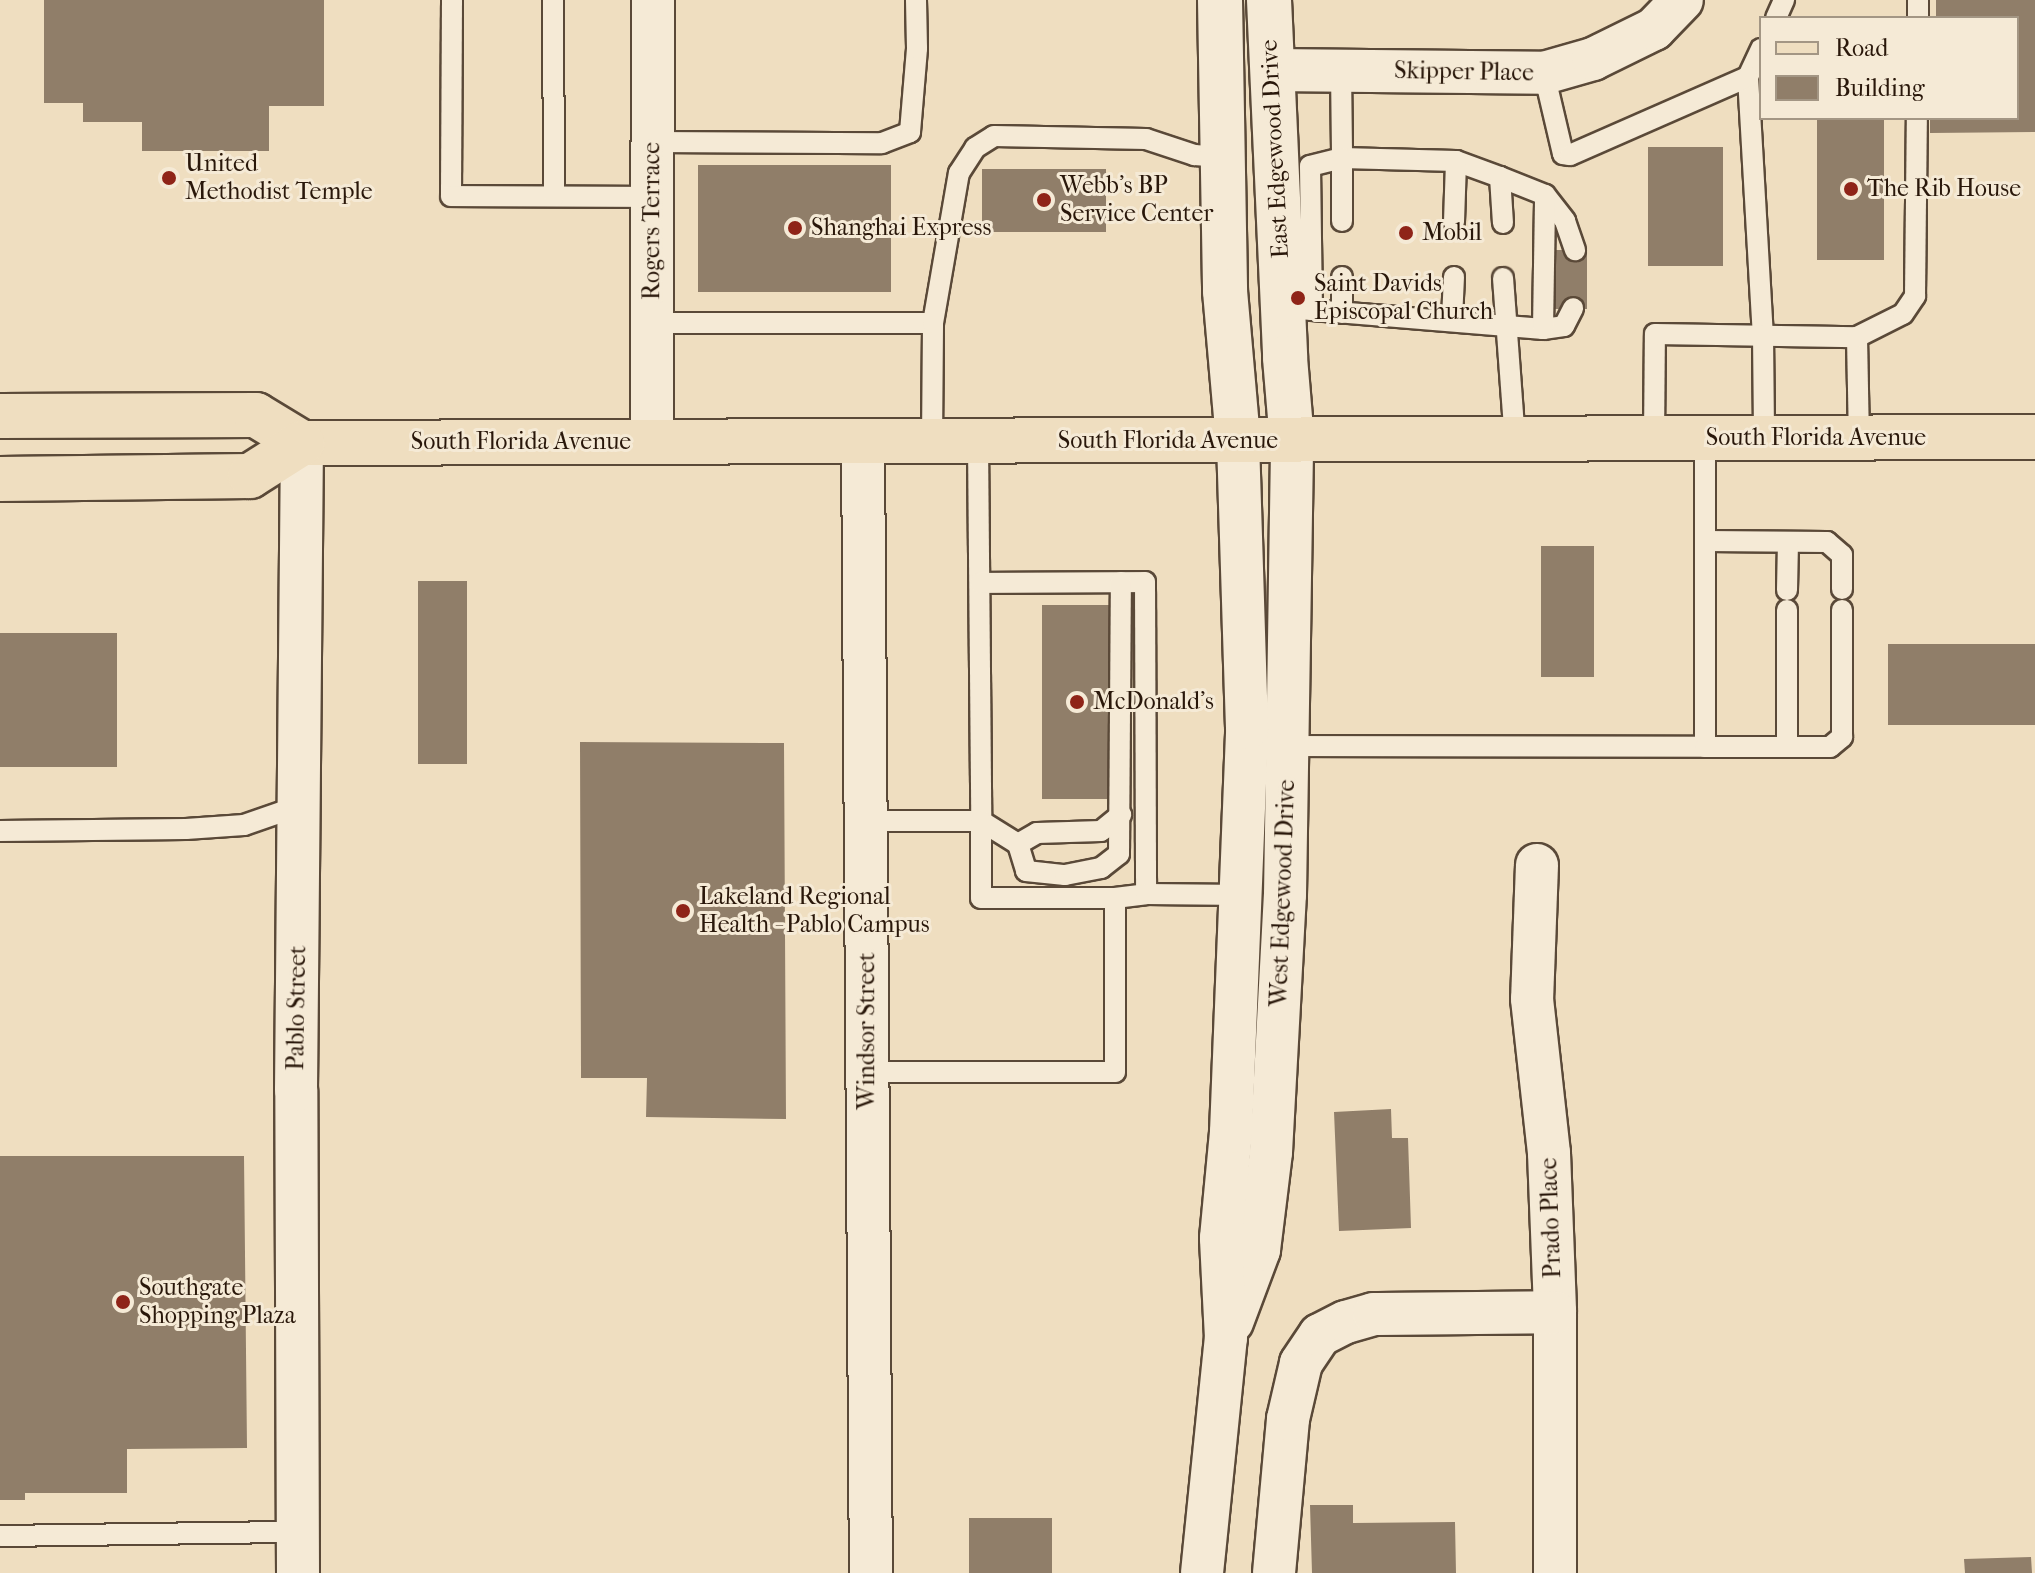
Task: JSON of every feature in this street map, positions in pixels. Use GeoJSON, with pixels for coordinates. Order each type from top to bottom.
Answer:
{"type":"FeatureCollection","features":[{"type":"Feature","properties":{"kind":"main road"},"geometry":{"type":"LineString","coordinates":[[0,416],[256,415],[302,443],[250,476],[0,479]]}},
{"type":"Feature","properties":{"kind":"main road","name":"South Florida Avenue"},"geometry":{"type":"LineString","coordinates":[[302,443],[2035,437]]}},
{"type":"Feature","properties":{"kind":"street","name":"Rogers Terrace"},"geometry":{"type":"LineString","coordinates":[[652,442],[653,0]]}},
{"type":"Feature","properties":{"kind":"street","name":"East Edgewood Drive"},"geometry":{"type":"LineString","coordinates":[[1220,0],[1225,291],[1238,440]]}},
{"type":"Feature","properties":{"kind":"street","name":"East Edgewood Drive"},"geometry":{"type":"LineString","coordinates":[[1269,0],[1272,70],[1294,172],[1297,309],[1292,441]]}},
{"type":"Feature","properties":{"kind":"street","name":"Skipper Place"},"geometry":{"type":"LineString","coordinates":[[1272,70],[1544,73],[1593,59],[1654,29],[1682,0]]}},
{"type":"Feature","properties":{"kind":"street","name":"West Edgewood Drive"},"geometry":{"type":"LineString","coordinates":[[1202,1573],[1226,1338],[1221,1238],[1231,1132],[1247,728],[1238,440]]}},
{"type":"Feature","properties":{"kind":"street","name":"Windsor Street"},"geometry":{"type":"LineString","coordinates":[[863,441],[871,1573]]}},
{"type":"Feature","properties":{"kind":"street","name":"West Edgewood Drive"},"geometry":{"type":"LineString","coordinates":[[1226,1338],[1259,1250],[1271,1152],[1285,895],[1292,441]]}},
{"type":"Feature","properties":{"kind":"street","name":"Pablo Street"},"geometry":{"type":"LineString","coordinates":[[298,1573],[302,443]]}},
{"type":"Feature","properties":{"kind":"street","name":"Prado Place"},"geometry":{"type":"LineString","coordinates":[[1537,865],[1532,999],[1549,1153],[1555,1312],[1555,1573]]}},
{"type":"Feature","properties":{"kind":"street"},"geometry":{"type":"LineString","coordinates":[[1274,1573],[1288,1419],[1301,1363],[1320,1335],[1374,1314],[1555,1312]]}},
{"type":"Feature","properties":{"kind":"lane"},"geometry":{"type":"LineString","coordinates":[[452,0],[451,196],[652,197]]}},
{"type":"Feature","properties":{"kind":"lane"},"geometry":{"type":"LineString","coordinates":[[553,0],[554,196]]}},
{"type":"Feature","properties":{"kind":"lane"},"geometry":{"type":"LineString","coordinates":[[653,142],[882,143],[910,132],[917,48],[916,0]]}},
{"type":"Feature","properties":{"kind":"lane"},"geometry":{"type":"LineString","coordinates":[[1759,53],[1748,77],[1763,335],[1764,439]]}},
{"type":"Feature","properties":{"kind":"lane"},"geometry":{"type":"LineString","coordinates":[[1341,70],[1342,221]]}},
{"type":"Feature","properties":{"kind":"lane"},"geometry":{"type":"LineString","coordinates":[[1544,73],[1563,154],[1570,155],[1748,77]]}},
{"type":"Feature","properties":{"kind":"lane"},"geometry":{"type":"LineString","coordinates":[[1654,439],[1655,334],[1857,337],[1903,314],[1915,296],[1917,120]]}},
{"type":"Feature","properties":{"kind":"lane"},"geometry":{"type":"LineString","coordinates":[[932,441],[933,323],[959,173],[975,148],[994,136],[1146,139],[1194,155],[1224,157]]}},
{"type":"Feature","properties":{"kind":"lane"},"geometry":{"type":"LineString","coordinates":[[1294,172],[1342,158],[1456,161],[1545,195],[1565,221],[1575,250]]}},
{"type":"Feature","properties":{"kind":"lane"},"geometry":{"type":"LineString","coordinates":[[1454,222],[1456,161]]}},
{"type":"Feature","properties":{"kind":"lane"},"geometry":{"type":"LineString","coordinates":[[1500,177],[1503,223]]}},
{"type":"Feature","properties":{"kind":"lane"},"geometry":{"type":"LineString","coordinates":[[1543,329],[1545,195]]}},
{"type":"Feature","properties":{"kind":"lane"},"geometry":{"type":"LineString","coordinates":[[1342,277],[1342,313]]}},
{"type":"Feature","properties":{"kind":"lane"},"geometry":{"type":"LineString","coordinates":[[1452,319],[1454,277]]}},
{"type":"Feature","properties":{"kind":"lane"},"geometry":{"type":"LineString","coordinates":[[1503,278],[1515,440]]}},
{"type":"Feature","properties":{"kind":"lane"},"geometry":{"type":"LineString","coordinates":[[1297,309],[1452,319],[1543,329],[1564,326],[1573,308]]}},
{"type":"Feature","properties":{"kind":"lane"},"geometry":{"type":"LineString","coordinates":[[652,323],[933,323]]}},
{"type":"Feature","properties":{"kind":"lane"},"geometry":{"type":"LineString","coordinates":[[1857,337],[1859,438]]}},
{"type":"Feature","properties":{"kind":"lane"},"geometry":{"type":"LineString","coordinates":[[1705,439],[1705,747]]}},
{"type":"Feature","properties":{"kind":"lane"},"geometry":{"type":"LineString","coordinates":[[978,441],[981,898],[1285,895]]}},
{"type":"Feature","properties":{"kind":"lane"},"geometry":{"type":"LineString","coordinates":[[1289,746],[1830,747],[1842,737],[1842,555],[1827,542],[1706,541]]}},
{"type":"Feature","properties":{"kind":"lane"},"geometry":{"type":"LineString","coordinates":[[1787,747],[1788,542]]}},
{"type":"Feature","properties":{"kind":"lane"},"geometry":{"type":"LineString","coordinates":[[866,821],[981,821],[1018,844],[1026,871],[1065,875],[1101,868],[1119,854],[1121,582]]}},
{"type":"Feature","properties":{"kind":"lane"},"geometry":{"type":"LineString","coordinates":[[980,583],[1145,582],[1146,894]]}},
{"type":"Feature","properties":{"kind":"lane"},"geometry":{"type":"LineString","coordinates":[[0,831],[186,829],[244,825],[299,806]]}},
{"type":"Feature","properties":{"kind":"lane"},"geometry":{"type":"LineString","coordinates":[[1018,844],[1037,833],[1101,831],[1121,815]]}},
{"type":"Feature","properties":{"kind":"lane"},"geometry":{"type":"LineString","coordinates":[[867,1072],[1115,1072],[1115,898]]}},
{"type":"Feature","properties":{"kind":"lane"},"geometry":{"type":"LineString","coordinates":[[0,1536],[298,1532]]}},
{"type":"Feature","properties":{"kind":"building"},"geometry":{"type":"Polygon","coordinates":[[[44,0],[324,0],[324,106],[269,106],[269,151],[142,151],[142,122],[83,122],[83,103],[44,103],[44,0]]]}},
{"type":"Feature","properties":{"kind":"building"},"geometry":{"type":"Polygon","coordinates":[[[1936,0],[2035,0],[2035,132],[1930,133],[1930,120],[2019,120],[2019,16],[1936,16],[1936,0]]]}},
{"type":"Feature","properties":{"kind":"building","name":"The Rib House"},"geometry":{"type":"Polygon","coordinates":[[[1817,120],[1884,120],[1884,260],[1817,260],[1817,120]]]}},
{"type":"Feature","properties":{"kind":"building"},"geometry":{"type":"Polygon","coordinates":[[[1648,147],[1723,147],[1723,266],[1648,266],[1648,147]]]}},
{"type":"Feature","properties":{"kind":"building","name":"Shanghai Express"},"geometry":{"type":"Polygon","coordinates":[[[698,165],[891,165],[891,292],[698,292],[698,165]]]}},
{"type":"Feature","properties":{"kind":"building","name":"Webb's BP Service Center"},"geometry":{"type":"Polygon","coordinates":[[[982,169],[1106,169],[1106,232],[982,232],[982,169]]]}},
{"type":"Feature","properties":{"kind":"building"},"geometry":{"type":"Polygon","coordinates":[[[1553,250],[1587,250],[1587,309],[1553,309],[1553,250]]]}},
{"type":"Feature","properties":{"kind":"building"},"geometry":{"type":"Polygon","coordinates":[[[1541,546],[1594,546],[1594,677],[1541,677],[1541,546]]]}},
{"type":"Feature","properties":{"kind":"building"},"geometry":{"type":"Polygon","coordinates":[[[418,581],[467,581],[467,764],[418,764],[418,581]]]}},
{"type":"Feature","properties":{"kind":"building","name":"McDonald's"},"geometry":{"type":"Polygon","coordinates":[[[1042,605],[1112,605],[1112,799],[1042,799],[1042,605]]]}},
{"type":"Feature","properties":{"kind":"building"},"geometry":{"type":"Polygon","coordinates":[[[0,633],[117,633],[117,767],[0,767],[0,633]]]}},
{"type":"Feature","properties":{"kind":"building"},"geometry":{"type":"Polygon","coordinates":[[[1888,644],[2035,644],[2035,725],[1888,725],[1888,644]]]}},
{"type":"Feature","properties":{"kind":"building","name":"Lakeland Regional Health - Pablo Campus"},"geometry":{"type":"Polygon","coordinates":[[[580,742],[784,743],[786,1119],[646,1117],[647,1078],[581,1078],[580,742]]]}},
{"type":"Feature","properties":{"kind":"building"},"geometry":{"type":"Polygon","coordinates":[[[1391,1109],[1392,1138],[1408,1138],[1411,1228],[1339,1231],[1334,1112],[1391,1109]]]}},
{"type":"Feature","properties":{"kind":"building","name":"Southgate Shopping Plaza"},"geometry":{"type":"Polygon","coordinates":[[[0,1156],[244,1156],[247,1448],[127,1449],[127,1493],[25,1493],[25,1500],[0,1500],[0,1156]]]}},
{"type":"Feature","properties":{"kind":"building"},"geometry":{"type":"Polygon","coordinates":[[[1310,1505],[1353,1505],[1353,1523],[1455,1522],[1456,1573],[1312,1573],[1310,1505]]]}},
{"type":"Feature","properties":{"kind":"building"},"geometry":{"type":"Polygon","coordinates":[[[969,1518],[1052,1518],[1052,1573],[969,1573],[969,1518]]]}},
{"type":"Feature","properties":{"kind":"building"},"geometry":{"type":"Polygon","coordinates":[[[2031,1557],[2032,1573],[1965,1573],[1964,1559],[2031,1557]]]}},
{"type":"Feature","properties":{"kind":"place","name":"United Methodist Temple"},"geometry":{"type":"Point","coordinates":[169,178]}},
{"type":"Feature","properties":{"kind":"place","name":"The Rib House"},"geometry":{"type":"Point","coordinates":[1851,189]}},
{"type":"Feature","properties":{"kind":"place","name":"Webb's BP Service Center"},"geometry":{"type":"Point","coordinates":[1044,200]}},
{"type":"Feature","properties":{"kind":"place","name":"Shanghai Express"},"geometry":{"type":"Point","coordinates":[795,228]}},
{"type":"Feature","properties":{"kind":"place","name":"Mobil"},"geometry":{"type":"Point","coordinates":[1406,233]}},
{"type":"Feature","properties":{"kind":"place","name":"Saint Davids Episcopal Church"},"geometry":{"type":"Point","coordinates":[1298,298]}},
{"type":"Feature","properties":{"kind":"place","name":"McDonald's"},"geometry":{"type":"Point","coordinates":[1077,702]}},
{"type":"Feature","properties":{"kind":"place","name":"Lakeland Regional Health - Pablo Campus"},"geometry":{"type":"Point","coordinates":[683,911]}},
{"type":"Feature","properties":{"kind":"place","name":"Southgate Shopping Plaza"},"geometry":{"type":"Point","coordinates":[123,1302]}}]}
